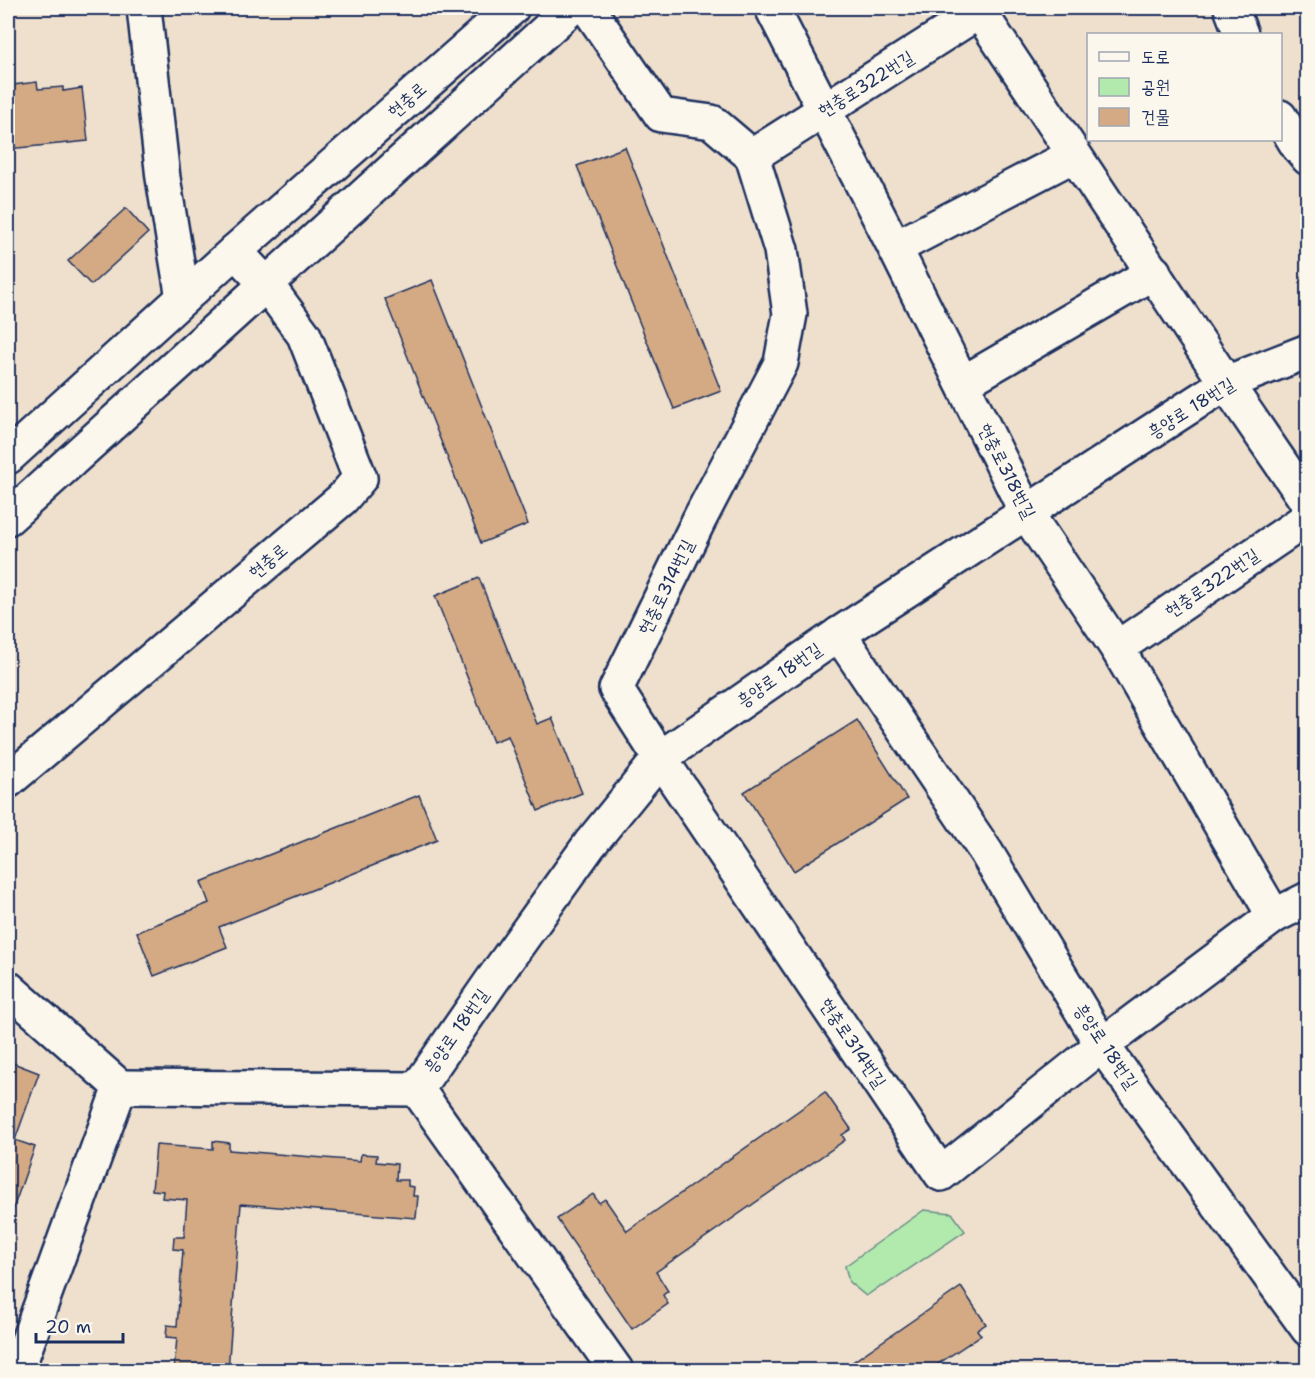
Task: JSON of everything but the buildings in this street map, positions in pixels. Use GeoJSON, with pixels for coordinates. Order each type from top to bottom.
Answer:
{"type":"FeatureCollection","features":[{"type":"Feature","properties":{"kind":"street"},"geometry":{"type":"LineString","coordinates":[[144,8],[163,178],[183,298]]}},
{"type":"Feature","properties":{"kind":"street","name":"현충로"},"geometry":{"type":"LineString","coordinates":[[8,458],[235,250],[512,8]]}},
{"type":"Feature","properties":{"kind":"street"},"geometry":{"type":"LineString","coordinates":[[8,518],[571,8]]}},
{"type":"Feature","properties":{"kind":"street"},"geometry":{"type":"LineString","coordinates":[[588,8],[660,115],[712,122],[752,156]]}},
{"type":"Feature","properties":{"kind":"street","name":"현충로318번길"},"geometry":{"type":"LineString","coordinates":[[772,8],[896,248],[1027,514],[1117,648],[1275,916]]}},
{"type":"Feature","properties":{"kind":"street"},"geometry":{"type":"LineString","coordinates":[[1231,8],[1241,33]]}},
{"type":"Feature","properties":{"kind":"street","name":"현충로322번길"},"geometry":{"type":"LineString","coordinates":[[752,156],[979,9],[1308,503]]}},
{"type":"Feature","properties":{"kind":"street"},"geometry":{"type":"LineString","coordinates":[[1282,119],[1308,158]]}},
{"type":"Feature","properties":{"kind":"street"},"geometry":{"type":"LineString","coordinates":[[896,248],[1074,154]]}},
{"type":"Feature","properties":{"kind":"street","name":"현충로314번길"},"geometry":{"type":"LineString","coordinates":[[752,156],[781,250],[790,314],[782,363],[700,518],[616,689],[660,758],[941,1174],[1102,1045]]}},
{"type":"Feature","properties":{"kind":"street","name":"현충로"},"geometry":{"type":"LineString","coordinates":[[8,781],[342,499],[360,478],[304,335],[267,285],[235,250]]}},
{"type":"Feature","properties":{"kind":"street"},"geometry":{"type":"LineString","coordinates":[[963,383],[1154,272]]}},
{"type":"Feature","properties":{"kind":"street","name":"흥양로 18번길"},"geometry":{"type":"LineString","coordinates":[[120,1087],[417,1089],[490,982],[590,844],[660,758],[839,634],[1226,383],[1308,351]]}},
{"type":"Feature","properties":{"kind":"street","name":"현충로322번길"},"geometry":{"type":"LineString","coordinates":[[1117,648],[1308,518]]}},
{"type":"Feature","properties":{"kind":"street","name":"흥양로 18번길"},"geometry":{"type":"LineString","coordinates":[[839,634],[986,852],[1102,1045],[1308,1329]]}},
{"type":"Feature","properties":{"kind":"street"},"geometry":{"type":"LineString","coordinates":[[1102,1045],[1275,916],[1308,899]]}},
{"type":"Feature","properties":{"kind":"street"},"geometry":{"type":"LineString","coordinates":[[8,988],[120,1087],[22,1356],[20,1371]]}},
{"type":"Feature","properties":{"kind":"street"},"geometry":{"type":"LineString","coordinates":[[417,1089],[616,1371]]}},
{"type":"Feature","properties":{"kind":"green space"},"geometry":{"type":"Polygon","coordinates":[[[924,1210],[952,1213],[965,1231],[866,1296],[849,1282],[845,1266],[924,1210]]]}}]}
